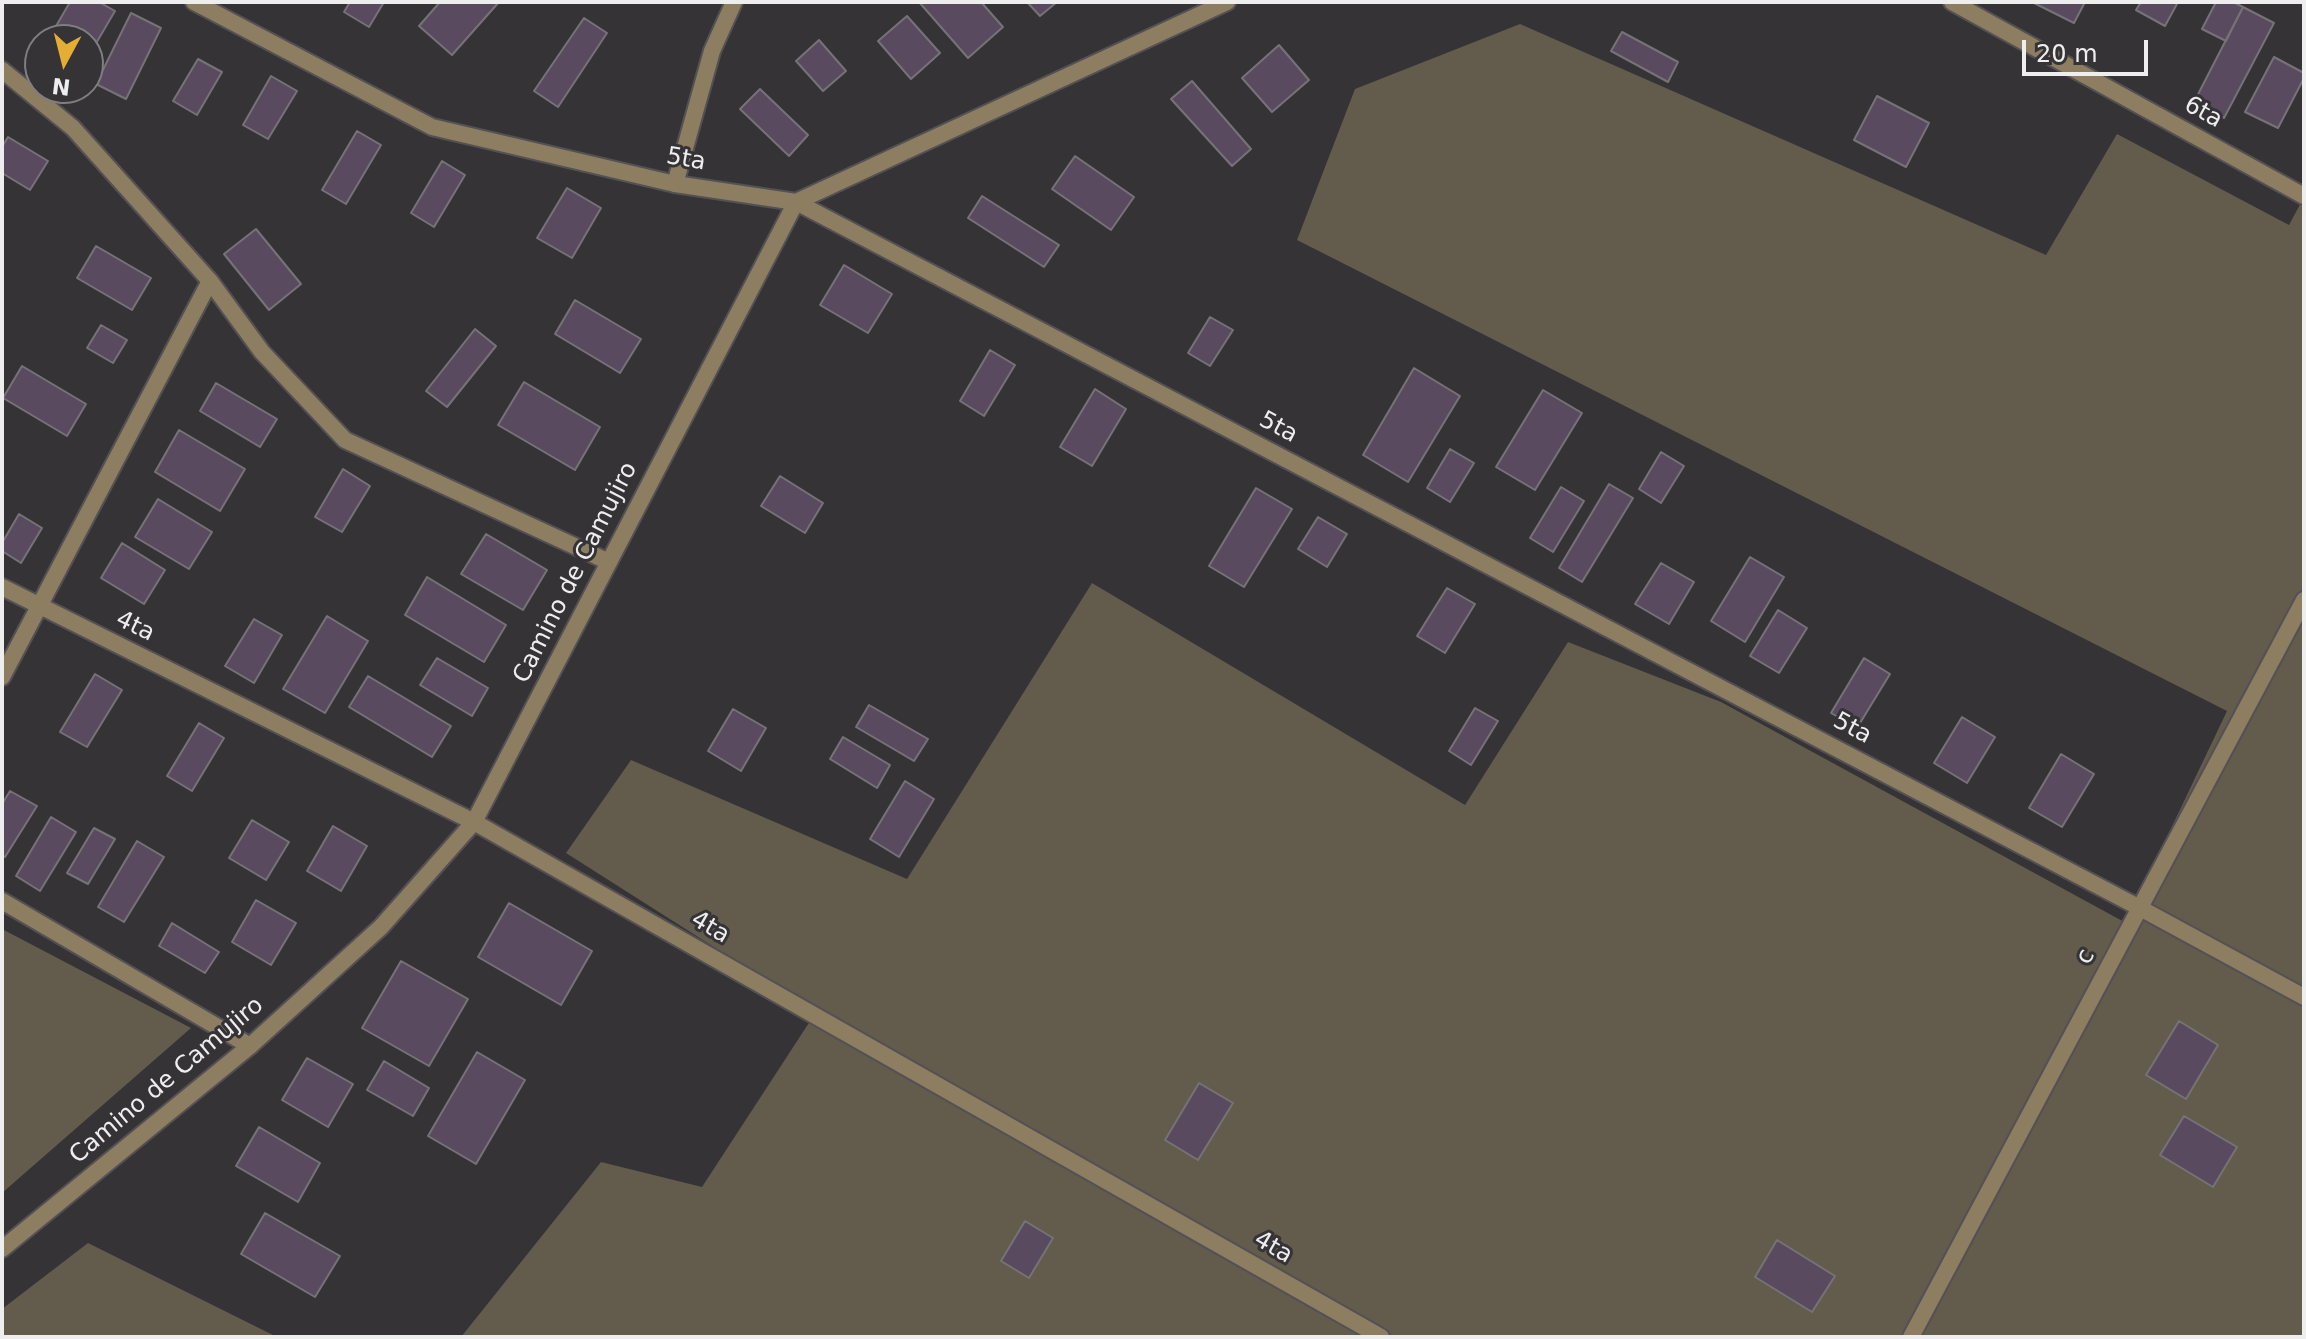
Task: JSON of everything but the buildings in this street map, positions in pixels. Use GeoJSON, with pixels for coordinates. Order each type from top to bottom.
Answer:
{"type":"FeatureCollection","features":[{"type":"Feature","properties":{"kind":"street","name":"5ta"},"geometry":{"type":"LineString","coordinates":[[194,2],[432,127],[675,184],[796,202],[2304,997]]}},
{"type":"Feature","properties":{"kind":"street"},"geometry":{"type":"LineString","coordinates":[[675,184],[712,51],[734,2]]}},
{"type":"Feature","properties":{"kind":"street"},"geometry":{"type":"LineString","coordinates":[[796,202],[1227,2]]}},
{"type":"Feature","properties":{"kind":"street","name":"6ta"},"geometry":{"type":"LineString","coordinates":[[1952,2],[2304,196]]}},
{"type":"Feature","properties":{"kind":"street"},"geometry":{"type":"LineString","coordinates":[[2,70],[73,128],[210,281],[262,352],[345,440],[609,562]]}},
{"type":"Feature","properties":{"kind":"street","name":"Camino de Camujiro"},"geometry":{"type":"LineString","coordinates":[[2,1249],[250,1046],[381,927],[474,822],[796,202]]}},
{"type":"Feature","properties":{"kind":"street"},"geometry":{"type":"LineString","coordinates":[[2,677],[210,281]]}},
{"type":"Feature","properties":{"kind":"street","name":"4ta"},"geometry":{"type":"LineString","coordinates":[[2,587],[474,822],[1381,1337]]}},
{"type":"Feature","properties":{"kind":"street","name":"c"},"geometry":{"type":"LineString","coordinates":[[1911,1337],[2304,600]]}},
{"type":"Feature","properties":{"kind":"street"},"geometry":{"type":"LineString","coordinates":[[2,901],[250,1046]]}},
{"type":"Feature","properties":{"kind":"shaded area"},"geometry":{"type":"Polygon","coordinates":[[[1520,24],[2046,255],[2117,134],[2289,225],[2304,197],[2304,1337],[461,1337],[601,1162],[702,1187],[816,1012],[566,853],[631,760],[907,879],[1092,583],[1465,805],[1568,642],[1721,702],[2126,923],[2227,711],[1297,240],[1355,89],[1520,24]]]}},
{"type":"Feature","properties":{"kind":"shaded area"},"geometry":{"type":"Polygon","coordinates":[[[2,929],[191,1028],[2,1193],[2,929]]]}},
{"type":"Feature","properties":{"kind":"shaded area"},"geometry":{"type":"Polygon","coordinates":[[[88,1243],[277,1337],[2,1337],[2,1309],[88,1243]]]}}]}
